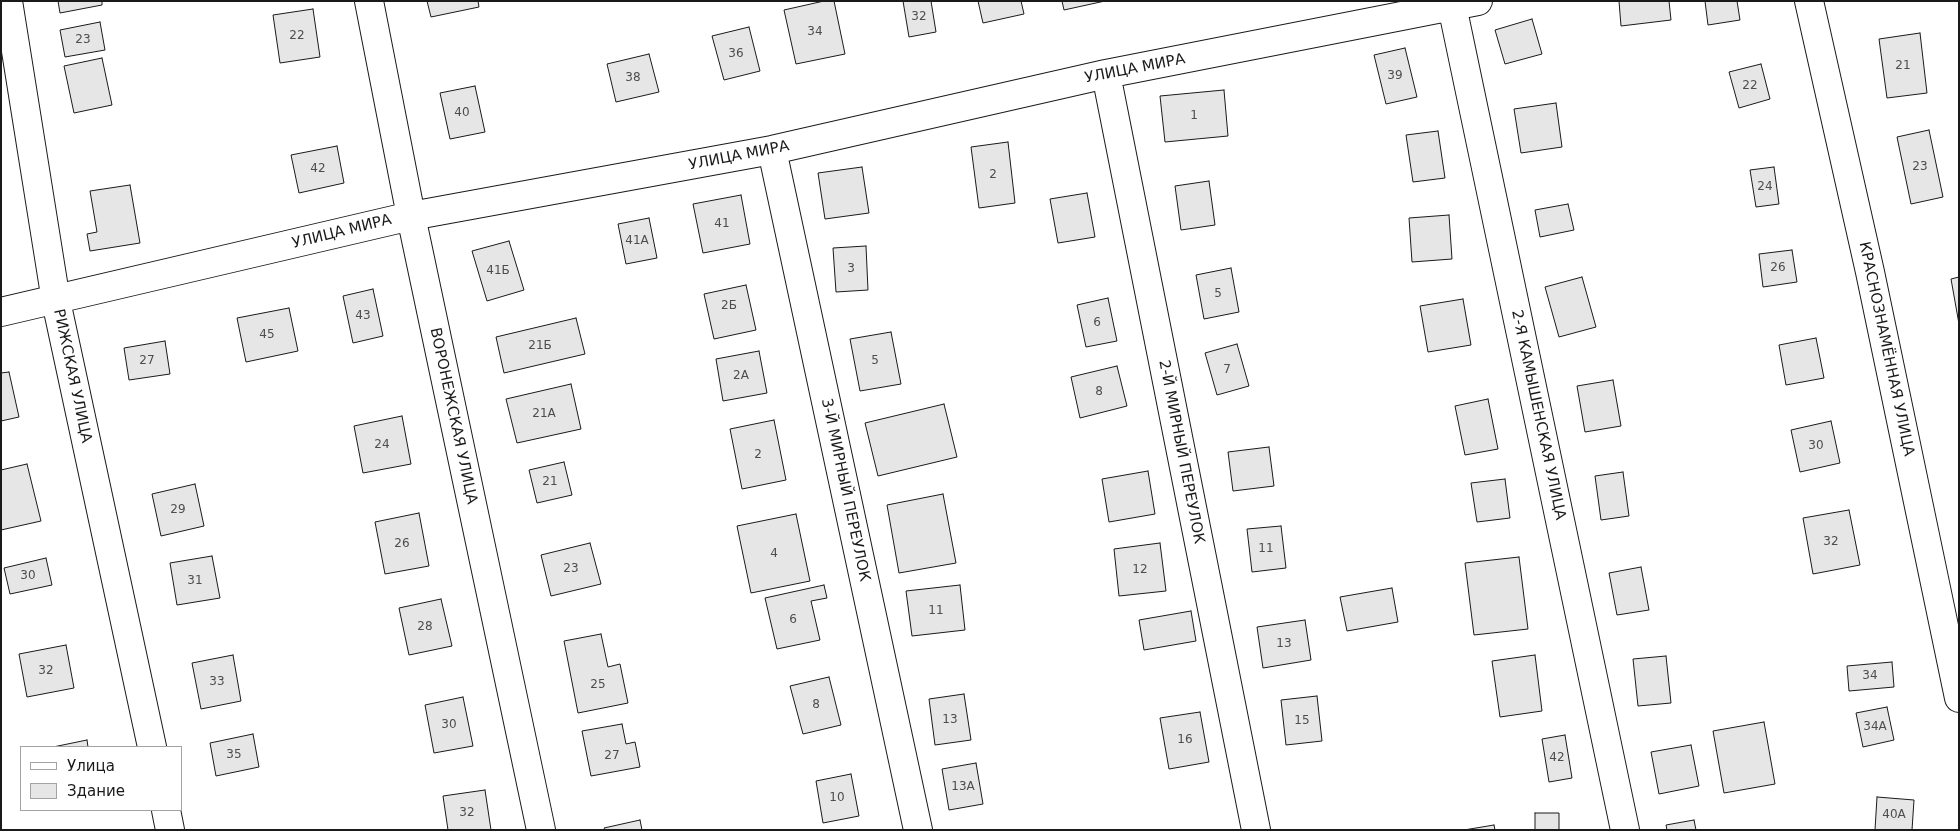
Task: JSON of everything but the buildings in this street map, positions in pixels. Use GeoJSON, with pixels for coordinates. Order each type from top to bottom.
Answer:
{"type":"FeatureCollection","features":[{"type":"Feature","properties":{"kind":"street","name":"РИЖСКАЯ УЛИЦА"},"geometry":{"type":"LineString","coordinates":[[8,1],[56,301],[152,746]]}},
{"type":"Feature","properties":{"kind":"street","name":"ВОРОНЕЖСКАЯ УЛИЦА"},"geometry":{"type":"LineString","coordinates":[[369,1],[411,216],[541,830]]}},
{"type":"Feature","properties":{"kind":"street","name":"КРАСНОЗНАМЁННАЯ УЛИЦА"},"geometry":{"type":"LineString","coordinates":[[1809,1],[1870,272],[1959,698]]}},
{"type":"Feature","properties":{"kind":"street","name":"УЛИЦА МИРА"},"geometry":{"type":"LineString","coordinates":[[1,312],[56,301],[411,216],[772,150],[1106,74],[1461,3]]}},
{"type":"Feature","properties":{"kind":"street","name":"2-Я КАМЫШЕНСКАЯ УЛИЦА"},"geometry":{"type":"LineString","coordinates":[[1461,3],[1625,830]]}},
{"type":"Feature","properties":{"kind":"street","name":"2-Й МИРНЫЙ ПЕРЕУЛОК"},"geometry":{"type":"LineString","coordinates":[[1106,74],[1256,830]]}},
{"type":"Feature","properties":{"kind":"street","name":"3-Й МИРНЫЙ ПЕРЕУЛОК"},"geometry":{"type":"LineString","coordinates":[[772,150],[918,830]]}},
{"type":"Feature","properties":{"kind":"street"},"geometry":{"type":"LineString","coordinates":[[166,811],[170,830]]}}]}
